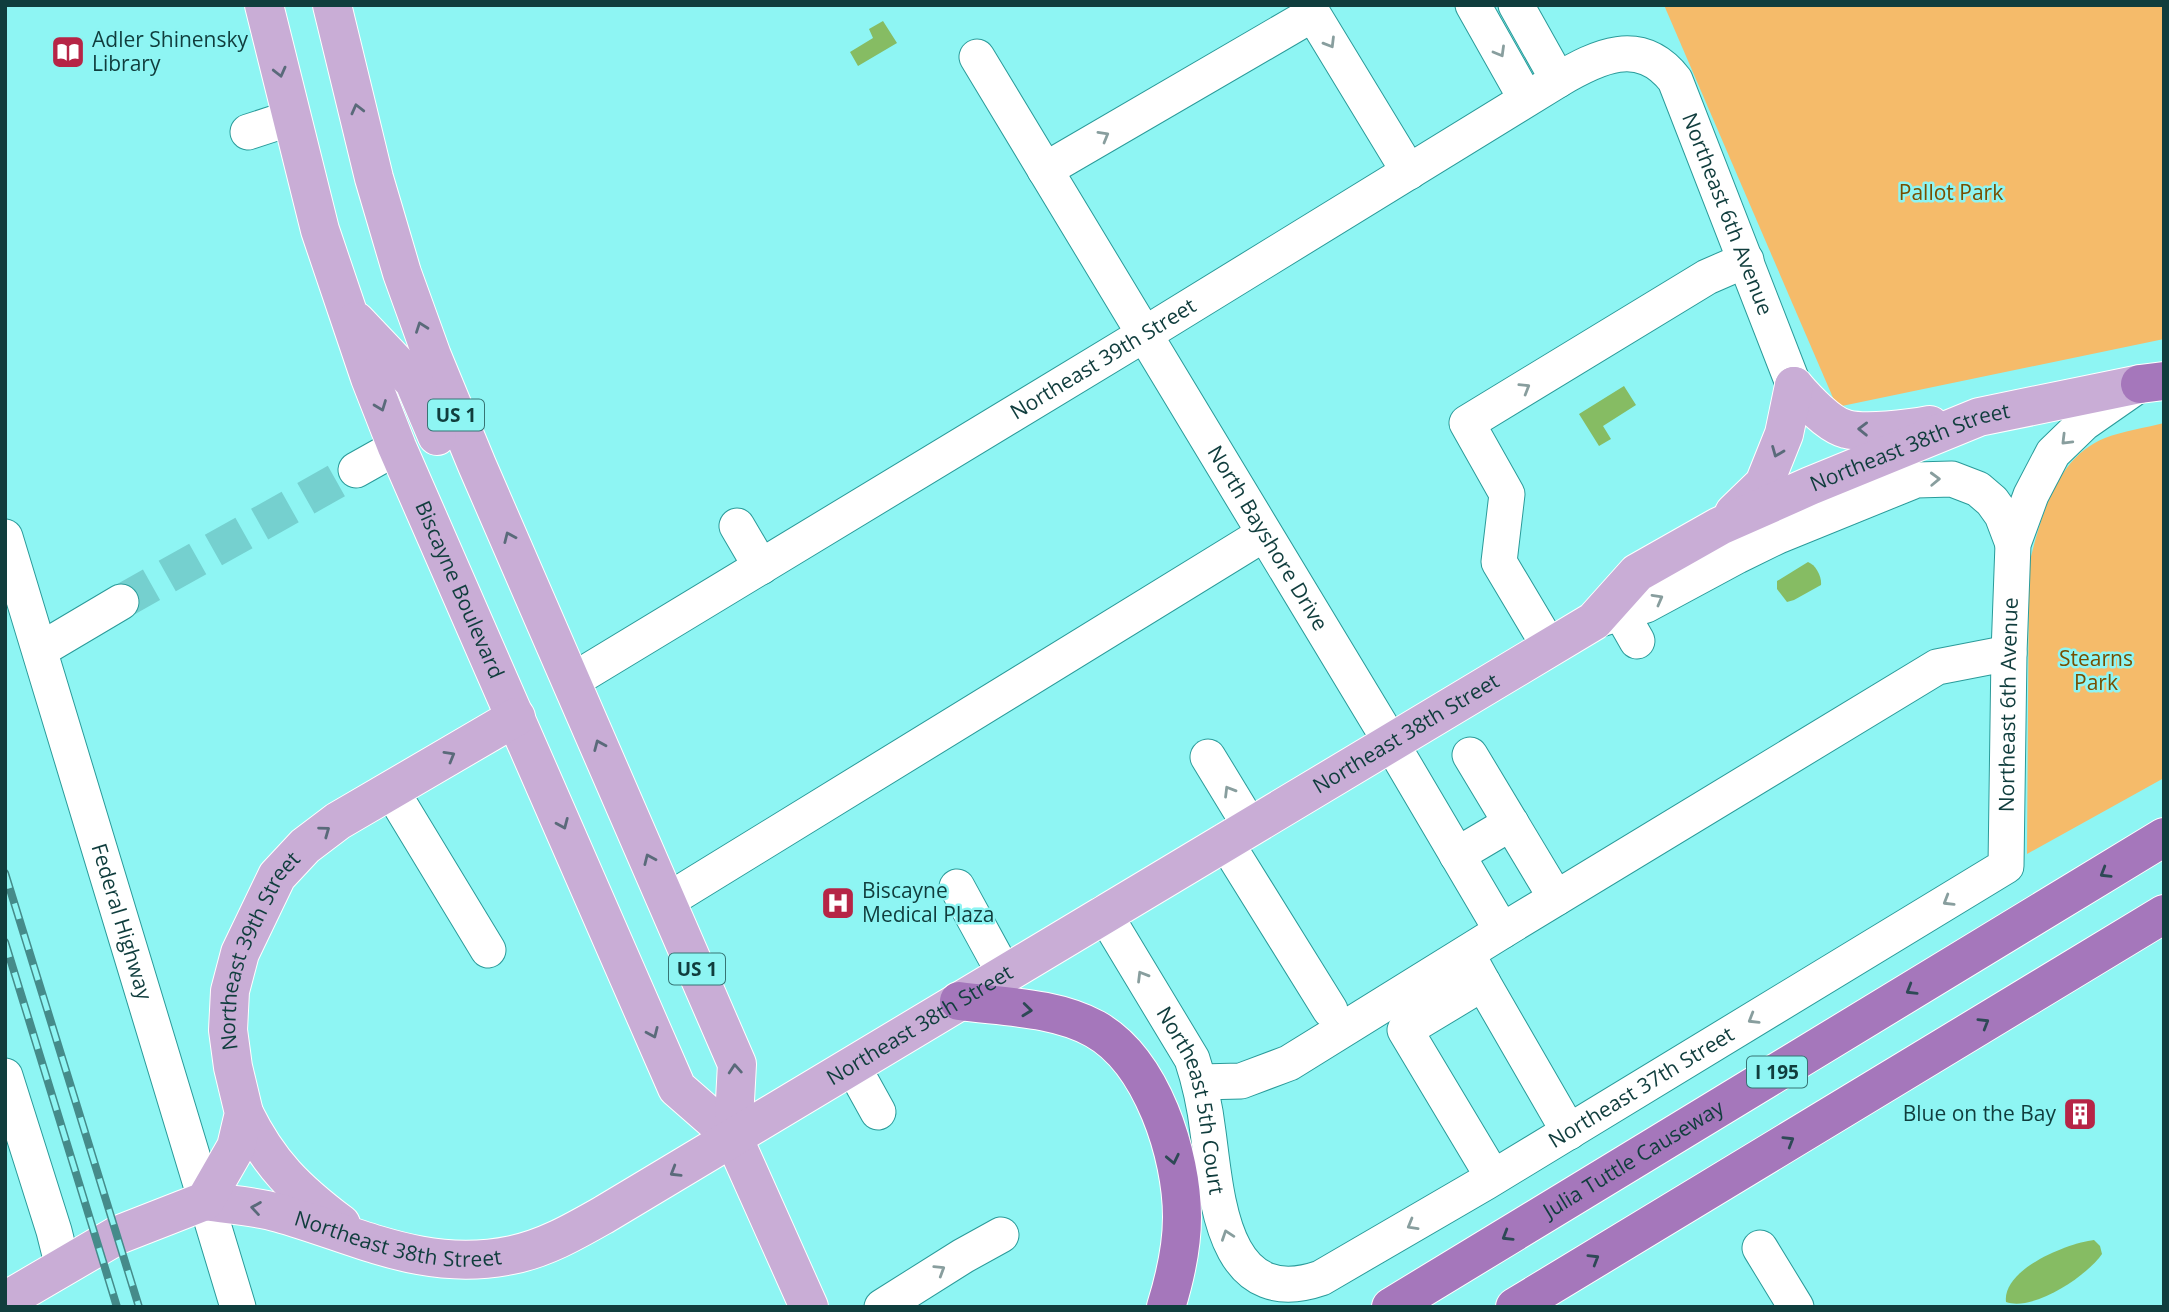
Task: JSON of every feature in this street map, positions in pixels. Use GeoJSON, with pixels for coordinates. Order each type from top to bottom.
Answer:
{"type":"FeatureCollection","features":[{"type":"Feature","properties":{"kind":"highway","name":"Julia Tuttle Causeway"},"geometry":{"type":"LineString","coordinates":[[1391,1307],[2164,837]]}},
{"type":"Feature","properties":{"kind":"highway"},"geometry":{"type":"LineString","coordinates":[[1515,1307],[2164,914]]}},
{"type":"Feature","properties":{"kind":"highway"},"geometry":{"type":"LineString","coordinates":[[959,1001],[1072,1018],[1097,1030],[1116,1045],[1136,1067],[1161,1116],[1172,1149],[1179,1184],[1182,1216],[1180,1251],[1166,1307]]}},
{"type":"Feature","properties":{"kind":"main road","name":"Biscayne Boulevard"},"geometry":{"type":"LineString","coordinates":[[264,5],[320,230],[345,309],[397,447],[677,1088],[733,1137],[809,1307]]}},
{"type":"Feature","properties":{"kind":"main road","name":"Biscayne Boulevard"},"geometry":{"type":"LineString","coordinates":[[332,5],[374,178],[406,285],[432,356],[477,466],[737,1063],[733,1137]]}},
{"type":"Feature","properties":{"kind":"main road"},"geometry":{"type":"LineString","coordinates":[[345,309],[414,382],[535,662],[572,681]]}},
{"type":"Feature","properties":{"kind":"main road","name":"Northeast 38th Street"},"geometry":{"type":"LineString","coordinates":[[205,1201],[277,1212],[400,1253],[426,1258],[470,1260],[513,1255],[538,1248],[571,1233],[733,1137],[1549,646],[1616,618],[1637,573],[1720,526],[1979,417],[2152,383]]}},
{"type":"Feature","properties":{"kind":"main road"},"geometry":{"type":"LineString","coordinates":[[1794,386],[1812,407],[1844,429],[1901,430],[1979,417]]}},
{"type":"Feature","properties":{"kind":"main road"},"geometry":{"type":"LineString","coordinates":[[1720,526],[1764,484],[1784,434],[1794,386]]}},
{"type":"Feature","properties":{"kind":"main road","name":"Northeast 39th Street"},"geometry":{"type":"LineString","coordinates":[[205,1201],[236,1147],[244,1113],[228,1030],[230,991],[240,953],[277,877],[305,846],[338,821],[516,717]]}},
{"type":"Feature","properties":{"kind":"main road"},"geometry":{"type":"LineString","coordinates":[[244,1113],[273,1163],[307,1198],[362,1240]]}},
{"type":"Feature","properties":{"kind":"main road"},"geometry":{"type":"LineString","coordinates":[[5,1301],[118,1235],[205,1201]]}},
{"type":"Feature","properties":{"kind":"street"},"geometry":{"type":"LineString","coordinates":[[1473,5],[1526,100]]}},
{"type":"Feature","properties":{"kind":"street"},"geometry":{"type":"LineString","coordinates":[[1516,5],[1568,75]]}},
{"type":"Feature","properties":{"kind":"street"},"geometry":{"type":"LineString","coordinates":[[1539,5],[1568,75]]}},
{"type":"Feature","properties":{"kind":"street"},"geometry":{"type":"LineString","coordinates":[[1045,170],[1313,14],[1409,172]]}},
{"type":"Feature","properties":{"kind":"street","name":"Northeast 39th Street"},"geometry":{"type":"LineString","coordinates":[[572,681],[1568,75],[1603,57],[1619,54],[1641,57]]}},
{"type":"Feature","properties":{"kind":"street","name":"North Bayshore Drive"},"geometry":{"type":"LineString","coordinates":[[977,57],[1502,931]]}},
{"type":"Feature","properties":{"kind":"street","name":"Northeast 6th Avenue"},"geometry":{"type":"LineString","coordinates":[[1641,57],[1668,70],[1675,80],[1794,386]]}},
{"type":"Feature","properties":{"kind":"street"},"geometry":{"type":"LineString","coordinates":[[248,132],[291,118]]}},
{"type":"Feature","properties":{"kind":"street"},"geometry":{"type":"LineString","coordinates":[[1549,646],[1499,562],[1507,494],[1466,424],[1707,277],[1746,260]]}},
{"type":"Feature","properties":{"kind":"street"},"geometry":{"type":"LineString","coordinates":[[2013,544],[2031,495],[2053,453],[2084,423],[2152,383]]}},
{"type":"Feature","properties":{"kind":"street"},"geometry":{"type":"LineString","coordinates":[[356,470],[397,447]]}},
{"type":"Feature","properties":{"kind":"street","name":"Northeast 38th Street"},"geometry":{"type":"LineString","coordinates":[[1616,618],[1646,605],[1709,587],[1737,555],[1906,484],[1933,478],[1952,479],[1978,489],[2002,514],[2013,544]]}},
{"type":"Feature","properties":{"kind":"street"},"geometry":{"type":"LineString","coordinates":[[737,526],[761,567]]}},
{"type":"Feature","properties":{"kind":"street"},"geometry":{"type":"LineString","coordinates":[[667,901],[1264,534]]}},
{"type":"Feature","properties":{"kind":"street","name":"Federal Highway"},"geometry":{"type":"LineString","coordinates":[[5,537],[238,1307]]}},
{"type":"Feature","properties":{"kind":"street","name":"Northeast 6th Avenue"},"geometry":{"type":"LineString","coordinates":[[2006,866],[2013,544]]}},
{"type":"Feature","properties":{"kind":"street"},"geometry":{"type":"LineString","coordinates":[[40,650],[121,602]]}},
{"type":"Feature","properties":{"kind":"street"},"geometry":{"type":"LineString","coordinates":[[1493,1177],[1405,1030],[1475,968],[1502,931],[1937,667],[2009,653]]}},
{"type":"Feature","properties":{"kind":"street"},"geometry":{"type":"LineString","coordinates":[[1471,755],[1556,898]]}},
{"type":"Feature","properties":{"kind":"street"},"geometry":{"type":"LineString","coordinates":[[1208,757],[1237,834],[1330,1010]]}},
{"type":"Feature","properties":{"kind":"street"},"geometry":{"type":"LineString","coordinates":[[391,790],[488,950]]}},
{"type":"Feature","properties":{"kind":"street"},"geometry":{"type":"LineString","coordinates":[[1457,855],[1511,823]]}},
{"type":"Feature","properties":{"kind":"street","name":"Northeast 37th Street"},"geometry":{"type":"LineString","coordinates":[[1271,1283],[1288,1287],[1304,1285],[1321,1278],[1569,1132],[2006,866]]}},
{"type":"Feature","properties":{"kind":"street"},"geometry":{"type":"LineString","coordinates":[[957,887],[1004,973]]}},
{"type":"Feature","properties":{"kind":"street","name":"Northeast 5th Court"},"geometry":{"type":"LineString","coordinates":[[1104,913],[1192,1059],[1200,1082],[1214,1180],[1225,1232],[1233,1251],[1243,1266],[1271,1283]]}},
{"type":"Feature","properties":{"kind":"street"},"geometry":{"type":"LineString","coordinates":[[1475,968],[1569,1132]]}},
{"type":"Feature","properties":{"kind":"street"},"geometry":{"type":"LineString","coordinates":[[1200,1082],[1241,1082],[1289,1063],[1475,968]]}},
{"type":"Feature","properties":{"kind":"street"},"geometry":{"type":"LineString","coordinates":[[852,1065],[878,1112]]}},
{"type":"Feature","properties":{"kind":"street"},"geometry":{"type":"LineString","coordinates":[[5,1076],[63,1267]]}},
{"type":"Feature","properties":{"kind":"street"},"geometry":{"type":"LineString","coordinates":[[882,1307],[962,1256],[1001,1235]]}},
{"type":"Feature","properties":{"kind":"street"},"geometry":{"type":"LineString","coordinates":[[1760,1248],[1796,1307]]}},
{"type":"Feature","properties":{"kind":"green space","name":"Pallot Park"},"geometry":{"type":"Polygon","coordinates":[[[1664,5],[2164,5],[2164,339],[1837,407],[1664,5]]]}},
{"type":"Feature","properties":{"kind":"green space","name":"Stearns Park"},"geometry":{"type":"Polygon","coordinates":[[[2164,423],[2164,778],[2027,854],[2029,564],[2045,509],[2062,475],[2088,447],[2105,438],[2164,423]]]}},
{"type":"Feature","properties":{"kind":"shaded area"},"geometry":{"type":"Polygon","coordinates":[[[883,21],[897,43],[858,66],[850,52],[873,38],[869,29],[883,21]]]}},
{"type":"Feature","properties":{"kind":"shaded area"},"geometry":{"type":"Polygon","coordinates":[[[1624,386],[1636,405],[1603,426],[1611,439],[1599,446],[1579,414],[1624,386]]]}},
{"type":"Feature","properties":{"kind":"shaded area"},"geometry":{"type":"Polygon","coordinates":[[[1808,562],[1818,572],[1821,585],[1787,602],[1777,589],[1777,581],[1808,562]]]}},
{"type":"Feature","properties":{"kind":"shaded area"},"geometry":{"type":"Polygon","coordinates":[[[2094,1240],[2100,1246],[2102,1254],[2072,1281],[2030,1302],[2006,1302],[2014,1279],[2025,1269],[2054,1252],[2094,1240]]]}},
{"type":"Feature","properties":{"kind":"tunnel"},"geometry":{"type":"LineString","coordinates":[[121,602],[356,470]]}},
{"type":"Feature","properties":{"kind":"railway"},"geometry":{"type":"LineString","coordinates":[[5,873],[139,1307]]}},
{"type":"Feature","properties":{"kind":"railway"},"geometry":{"type":"LineString","coordinates":[[5,942],[117,1307]]}},
{"type":"Feature","properties":{"kind":"place","name":"Adler Shinensky Library"},"geometry":{"type":"Point","coordinates":[68,52]}},
{"type":"Feature","properties":{"kind":"place","name":"Biscayne Medical Plaza"},"geometry":{"type":"Point","coordinates":[838,903]}},
{"type":"Feature","properties":{"kind":"place","name":"Blue on the Bay"},"geometry":{"type":"Point","coordinates":[2080,1114]}}]}
